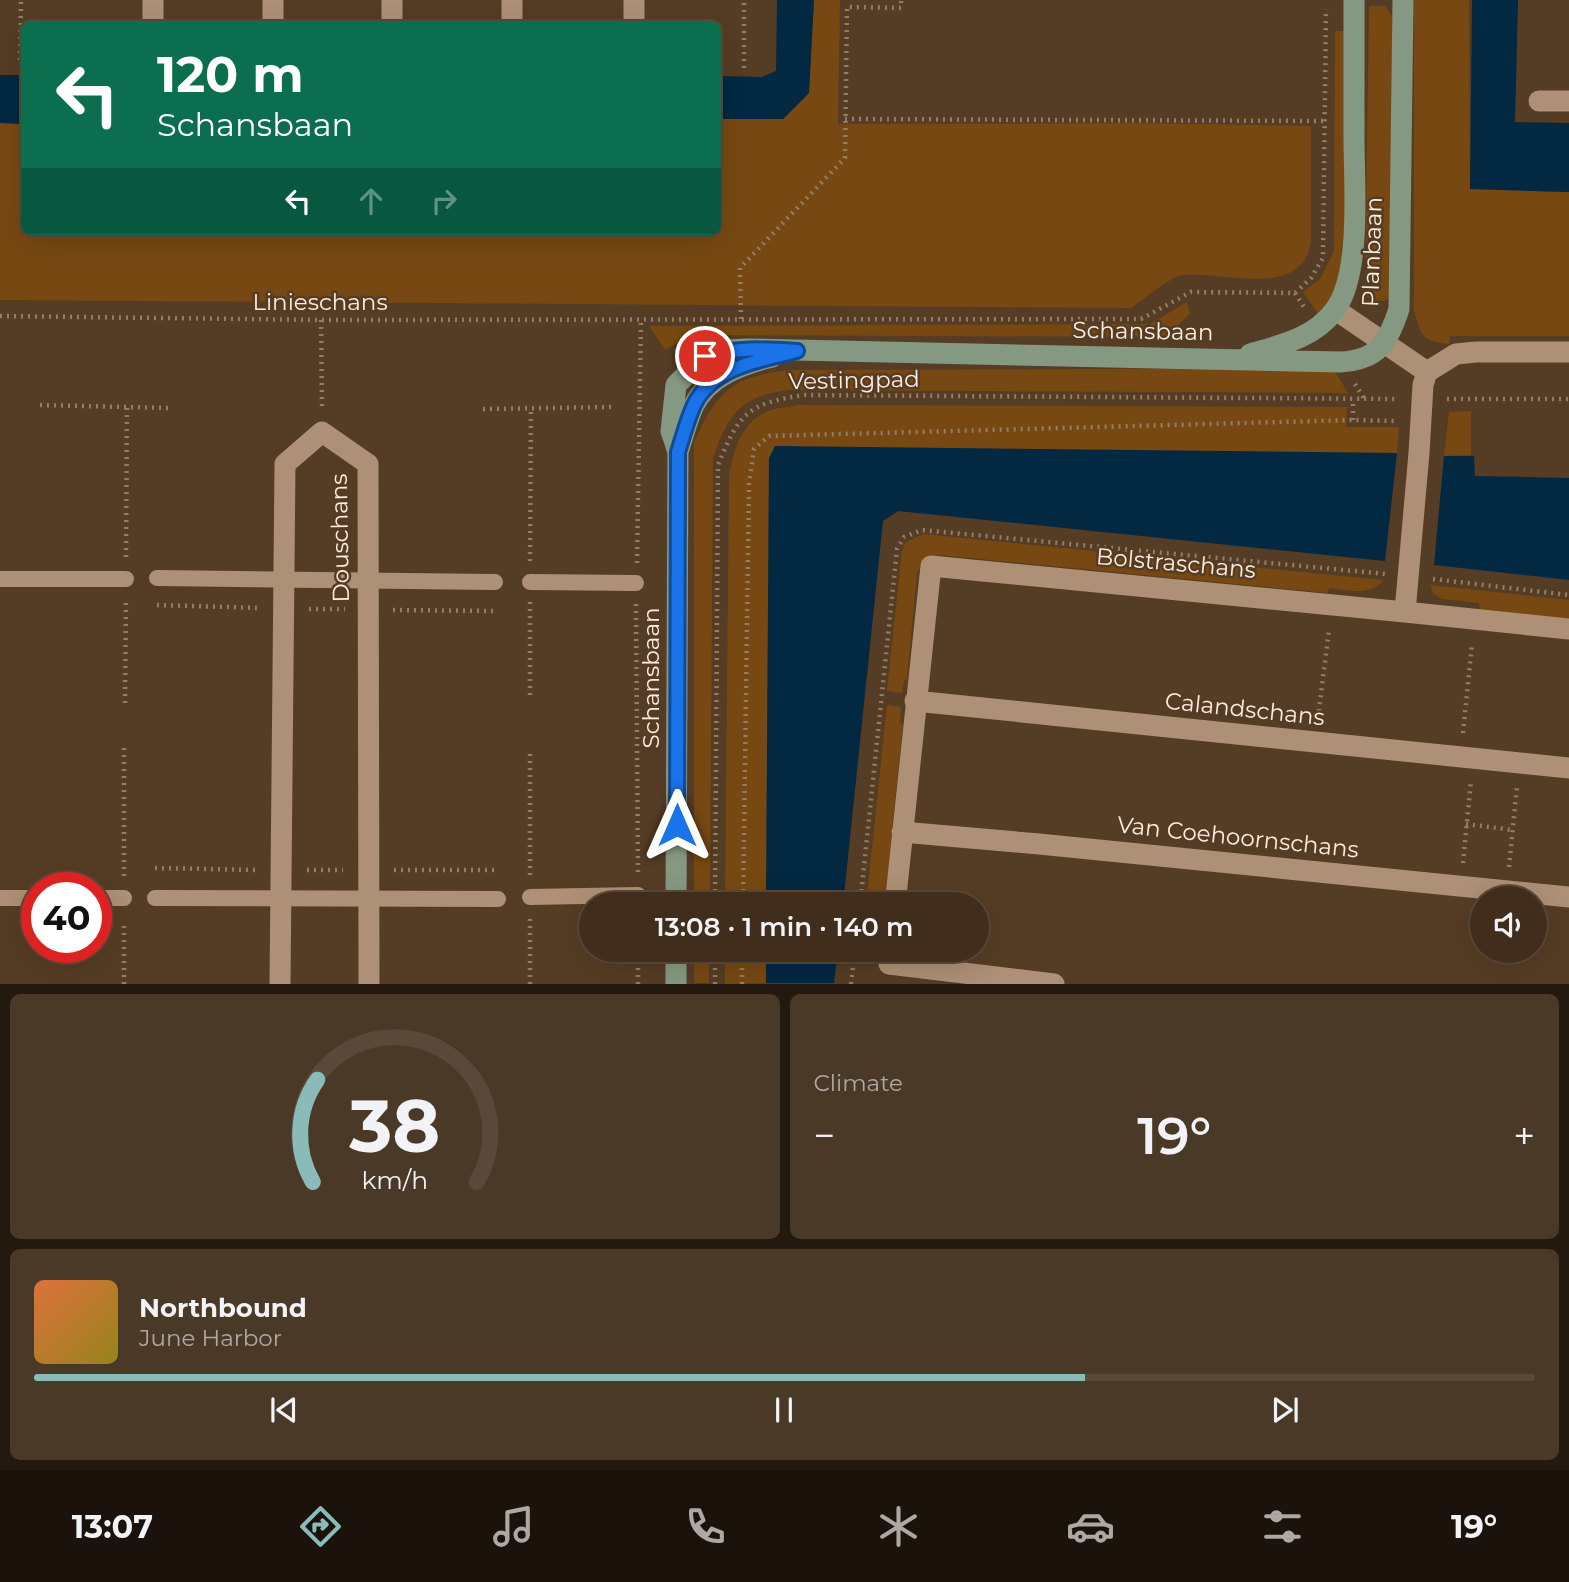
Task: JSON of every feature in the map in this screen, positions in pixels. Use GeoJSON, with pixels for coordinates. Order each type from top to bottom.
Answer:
{"type":"FeatureCollection","features":[{"type":"Feature","properties":{"kind":"street"},"geometry":{"type":"LineString","coordinates":[[153,0],[153,21]]}},
{"type":"Feature","properties":{"kind":"street"},"geometry":{"type":"LineString","coordinates":[[273,0],[273,21]]}},
{"type":"Feature","properties":{"kind":"street"},"geometry":{"type":"LineString","coordinates":[[391,21],[392,0]]}},
{"type":"Feature","properties":{"kind":"street"},"geometry":{"type":"LineString","coordinates":[[512,0],[512,21]]}},
{"type":"Feature","properties":{"kind":"street"},"geometry":{"type":"LineString","coordinates":[[634,0],[634,21]]}},
{"type":"Feature","properties":{"kind":"street","name":"Planbaan"},"geometry":{"type":"LineString","coordinates":[[1236,358],[1318,328],[1336,310],[1345,290],[1353,245],[1354,0]]}},
{"type":"Feature","properties":{"kind":"street","name":"Planbaan"},"geometry":{"type":"LineString","coordinates":[[1385,345],[1399,310],[1403,0]]}},
{"type":"Feature","properties":{"kind":"street"},"geometry":{"type":"LineString","coordinates":[[1539,101],[1569,101]]}},
{"type":"Feature","properties":{"kind":"street"},"geometry":{"type":"LineString","coordinates":[[1336,310],[1427,372]]}},
{"type":"Feature","properties":{"kind":"street"},"geometry":{"type":"LineString","coordinates":[[1236,358],[1355,361],[1367,357],[1385,345]]}},
{"type":"Feature","properties":{"kind":"street","name":"Schansbaan"},"geometry":{"type":"LineString","coordinates":[[676,892],[678,452],[695,403],[712,383],[742,365],[797,351],[1236,358]]}},
{"type":"Feature","properties":{"kind":"street"},"geometry":{"type":"LineString","coordinates":[[1405,611],[1423,385],[1427,372],[1456,354],[1569,352]]}},
{"type":"Feature","properties":{"kind":"street","name":"Douschans"},"geometry":{"type":"LineString","coordinates":[[280,984],[285,464],[322,432],[368,464],[371,870],[369,984]]}},
{"type":"Feature","properties":{"kind":"street","name":"Bolstraschans"},"geometry":{"type":"LineString","coordinates":[[896,892],[931,566],[1569,629]]}},
{"type":"Feature","properties":{"kind":"street","name":"Calandschans"},"geometry":{"type":"LineString","coordinates":[[915,701],[1315,743],[1468,751],[1519,764],[1569,768]]}},
{"type":"Feature","properties":{"kind":"street","name":"Van Coehoornschans"},"geometry":{"type":"LineString","coordinates":[[902,832],[1470,887]]}},
{"type":"Feature","properties":{"kind":"street","name":"Van Coehoornschans"},"geometry":{"type":"LineString","coordinates":[[1547,895],[1569,897]]}},
{"type":"Feature","properties":{"kind":"street"},"geometry":{"type":"LineString","coordinates":[[676,962],[676,984]]}},
{"type":"Feature","properties":{"kind":"street"},"geometry":{"type":"LineString","coordinates":[[889,966],[1054,984]]}},
{"type":"Feature","properties":{"kind":"lane"},"geometry":{"type":"LineString","coordinates":[[157,578],[495,582]]}},
{"type":"Feature","properties":{"kind":"lane"},"geometry":{"type":"LineString","coordinates":[[0,579],[126,579]]}},
{"type":"Feature","properties":{"kind":"lane"},"geometry":{"type":"LineString","coordinates":[[530,582],[636,583]]}},
{"type":"Feature","properties":{"kind":"lane"},"geometry":{"type":"LineString","coordinates":[[530,897],[579,896]]}},
{"type":"Feature","properties":{"kind":"lane"},"geometry":{"type":"LineString","coordinates":[[0,898],[21,898]]}},
{"type":"Feature","properties":{"kind":"lane"},"geometry":{"type":"LineString","coordinates":[[112,898],[124,898]]}},
{"type":"Feature","properties":{"kind":"lane"},"geometry":{"type":"LineString","coordinates":[[155,898],[498,900]]}},
{"type":"Feature","properties":{"kind":"path"},"geometry":{"type":"LineString","coordinates":[[20,60],[21,0]]}},
{"type":"Feature","properties":{"kind":"path"},"geometry":{"type":"LineString","coordinates":[[744,0],[744,68]]}},
{"type":"Feature","properties":{"kind":"path"},"geometry":{"type":"LineString","coordinates":[[741,319],[740,268],[845,158],[847,7],[901,8],[901,0]]}},
{"type":"Feature","properties":{"kind":"path"},"geometry":{"type":"LineString","coordinates":[[845,119],[1324,121],[1326,0]]}},
{"type":"Feature","properties":{"kind":"path","name":"Linieschans"},"geometry":{"type":"LineString","coordinates":[[0,316],[321,320],[1141,319],[1191,292],[1295,293],[1311,278],[1323,258],[1324,121]]}},
{"type":"Feature","properties":{"kind":"path"},"geometry":{"type":"LineString","coordinates":[[638,892],[636,583],[641,319]]}},
{"type":"Feature","properties":{"kind":"path"},"geometry":{"type":"LineString","coordinates":[[321,320],[322,432]]}},
{"type":"Feature","properties":{"kind":"path","name":"Vestingpad"},"geometry":{"type":"LineString","coordinates":[[715,892],[718,465],[733,431],[745,415],[760,405],[805,395],[1353,400],[1569,398]]}},
{"type":"Feature","properties":{"kind":"path"},"geometry":{"type":"LineString","coordinates":[[1353,400],[1353,420]]}},
{"type":"Feature","properties":{"kind":"path"},"geometry":{"type":"LineString","coordinates":[[40,405],[167,408]]}},
{"type":"Feature","properties":{"kind":"path"},"geometry":{"type":"LineString","coordinates":[[483,409],[613,407]]}},
{"type":"Feature","properties":{"kind":"path"},"geometry":{"type":"LineString","coordinates":[[530,699],[531,408]]}},
{"type":"Feature","properties":{"kind":"path"},"geometry":{"type":"LineString","coordinates":[[743,892],[750,484],[754,449],[769,436],[1353,420],[1421,422]]}},
{"type":"Feature","properties":{"kind":"path"},"geometry":{"type":"LineString","coordinates":[[861,892],[897,549],[904,537],[922,530],[1408,568],[1569,595]]}},
{"type":"Feature","properties":{"kind":"path"},"geometry":{"type":"LineString","coordinates":[[1315,743],[1332,604]]}},
{"type":"Feature","properties":{"kind":"path"},"geometry":{"type":"LineString","coordinates":[[157,605],[495,611]]}},
{"type":"Feature","properties":{"kind":"path"},"geometry":{"type":"LineString","coordinates":[[1462,886],[1475,619]]}},
{"type":"Feature","properties":{"kind":"path"},"geometry":{"type":"LineString","coordinates":[[124,748],[124,984]]}},
{"type":"Feature","properties":{"kind":"path"},"geometry":{"type":"LineString","coordinates":[[530,753],[530,984]]}},
{"type":"Feature","properties":{"kind":"path"},"geometry":{"type":"LineString","coordinates":[[1507,886],[1519,764]]}},
{"type":"Feature","properties":{"kind":"path"},"geometry":{"type":"LineString","coordinates":[[1466,824],[1512,830]]}},
{"type":"Feature","properties":{"kind":"path"},"geometry":{"type":"LineString","coordinates":[[155,868],[498,870]]}},
{"type":"Feature","properties":{"kind":"path"},"geometry":{"type":"LineString","coordinates":[[638,962],[638,984]]}},
{"type":"Feature","properties":{"kind":"path"},"geometry":{"type":"LineString","coordinates":[[715,962],[715,984]]}},
{"type":"Feature","properties":{"kind":"path"},"geometry":{"type":"LineString","coordinates":[[741,984],[742,962]]}},
{"type":"Feature","properties":{"kind":"path"},"geometry":{"type":"LineString","coordinates":[[851,984],[854,962]]}},
{"type":"Feature","properties":{"kind":"shaded area"},"geometry":{"type":"Polygon","coordinates":[[[814,0],[840,0],[838,124],[1134,123],[1311,126],[1311,243],[1304,261],[1292,272],[1257,279],[1182,275],[1164,284],[1131,308],[0,300],[0,123],[21,124],[21,235],[721,235],[721,119],[783,119],[809,93],[814,0]]]}},
{"type":"Feature","properties":{"kind":"shaded area"},"geometry":{"type":"Polygon","coordinates":[[[1414,0],[1469,0],[1470,189],[1569,192],[1569,336],[1450,336],[1449,344],[1428,339],[1421,332],[1414,311],[1414,0]]]}},
{"type":"Feature","properties":{"kind":"shaded area"},"geometry":{"type":"Polygon","coordinates":[[[1369,6],[1385,6],[1392,16],[1392,288],[1388,299],[1378,301],[1365,294],[1369,6]]]}},
{"type":"Feature","properties":{"kind":"shaded area"},"geometry":{"type":"Polygon","coordinates":[[[1335,31],[1347,31],[1345,265],[1329,305],[1318,314],[1303,292],[1320,279],[1334,251],[1335,31]]]}},
{"type":"Feature","properties":{"kind":"shaded area"},"geometry":{"type":"Polygon","coordinates":[[[1187,302],[1190,314],[1165,337],[692,335],[665,350],[649,326],[1150,324],[1187,302]]]}},
{"type":"Feature","properties":{"kind":"shaded area"},"geometry":{"type":"Polygon","coordinates":[[[1333,368],[1348,393],[790,390],[748,402],[731,418],[713,458],[710,892],[694,892],[694,443],[710,411],[729,390],[754,377],[789,370],[1333,368]]]}},
{"type":"Feature","properties":{"kind":"shaded area"},"geometry":{"type":"Polygon","coordinates":[[[798,405],[1347,407],[1346,427],[1399,427],[1397,453],[769,458],[766,892],[725,892],[729,476],[733,456],[746,429],[752,421],[777,408],[798,405]]]}},
{"type":"Feature","properties":{"kind":"shaded area"},"geometry":{"type":"Polygon","coordinates":[[[1471,411],[1471,455],[1444,456],[1449,412],[1471,411]]]}},
{"type":"Feature","properties":{"kind":"shaded area"},"geometry":{"type":"Polygon","coordinates":[[[924,534],[1383,580],[1365,591],[1329,588],[1328,593],[940,555],[926,561],[917,573],[907,678],[902,693],[887,691],[902,550],[906,542],[924,534]]]}},
{"type":"Feature","properties":{"kind":"shaded area"},"geometry":{"type":"Polygon","coordinates":[[[1430,585],[1569,600],[1569,620],[1480,610],[1479,603],[1442,599],[1434,594],[1430,585]]]}},
{"type":"Feature","properties":{"kind":"shaded area"},"geometry":{"type":"Polygon","coordinates":[[[887,705],[901,707],[900,722],[903,726],[885,892],[867,892],[887,705]]]}},
{"type":"Feature","properties":{"kind":"shaded area"},"geometry":{"type":"Polygon","coordinates":[[[694,962],[709,962],[709,983],[694,983],[694,962]]]}},
{"type":"Feature","properties":{"kind":"shaded area"},"geometry":{"type":"Polygon","coordinates":[[[725,962],[766,962],[766,983],[725,984],[725,962]]]}},
{"type":"Feature","properties":{"kind":"water"},"geometry":{"type":"Polygon","coordinates":[[[777,0],[814,0],[809,93],[783,119],[721,119],[721,76],[762,77],[776,71],[777,0]]]}},
{"type":"Feature","properties":{"kind":"water"},"geometry":{"type":"Polygon","coordinates":[[[1472,0],[1518,0],[1515,122],[1569,123],[1569,192],[1470,189],[1472,0]]]}},
{"type":"Feature","properties":{"kind":"water"},"geometry":{"type":"Polygon","coordinates":[[[0,75],[21,75],[21,124],[0,123],[0,75]]]}},
{"type":"Feature","properties":{"kind":"water"},"geometry":{"type":"Polygon","coordinates":[[[775,446],[1397,453],[1385,561],[898,511],[883,521],[844,892],[766,892],[769,458],[775,446]]]}},
{"type":"Feature","properties":{"kind":"water"},"geometry":{"type":"Polygon","coordinates":[[[1444,456],[1474,456],[1475,476],[1569,478],[1569,580],[1434,565],[1444,456]]]}},
{"type":"Feature","properties":{"kind":"water"},"geometry":{"type":"Polygon","coordinates":[[[766,962],[837,962],[834,983],[766,983],[766,962]]]}},
{"type":"Feature","properties":{"kind":"route"},"geometry":{"type":"LineString","coordinates":[[677,825],[678,452],[695,403],[712,383],[742,365],[797,351],[726,350],[705,356]]}}]}
